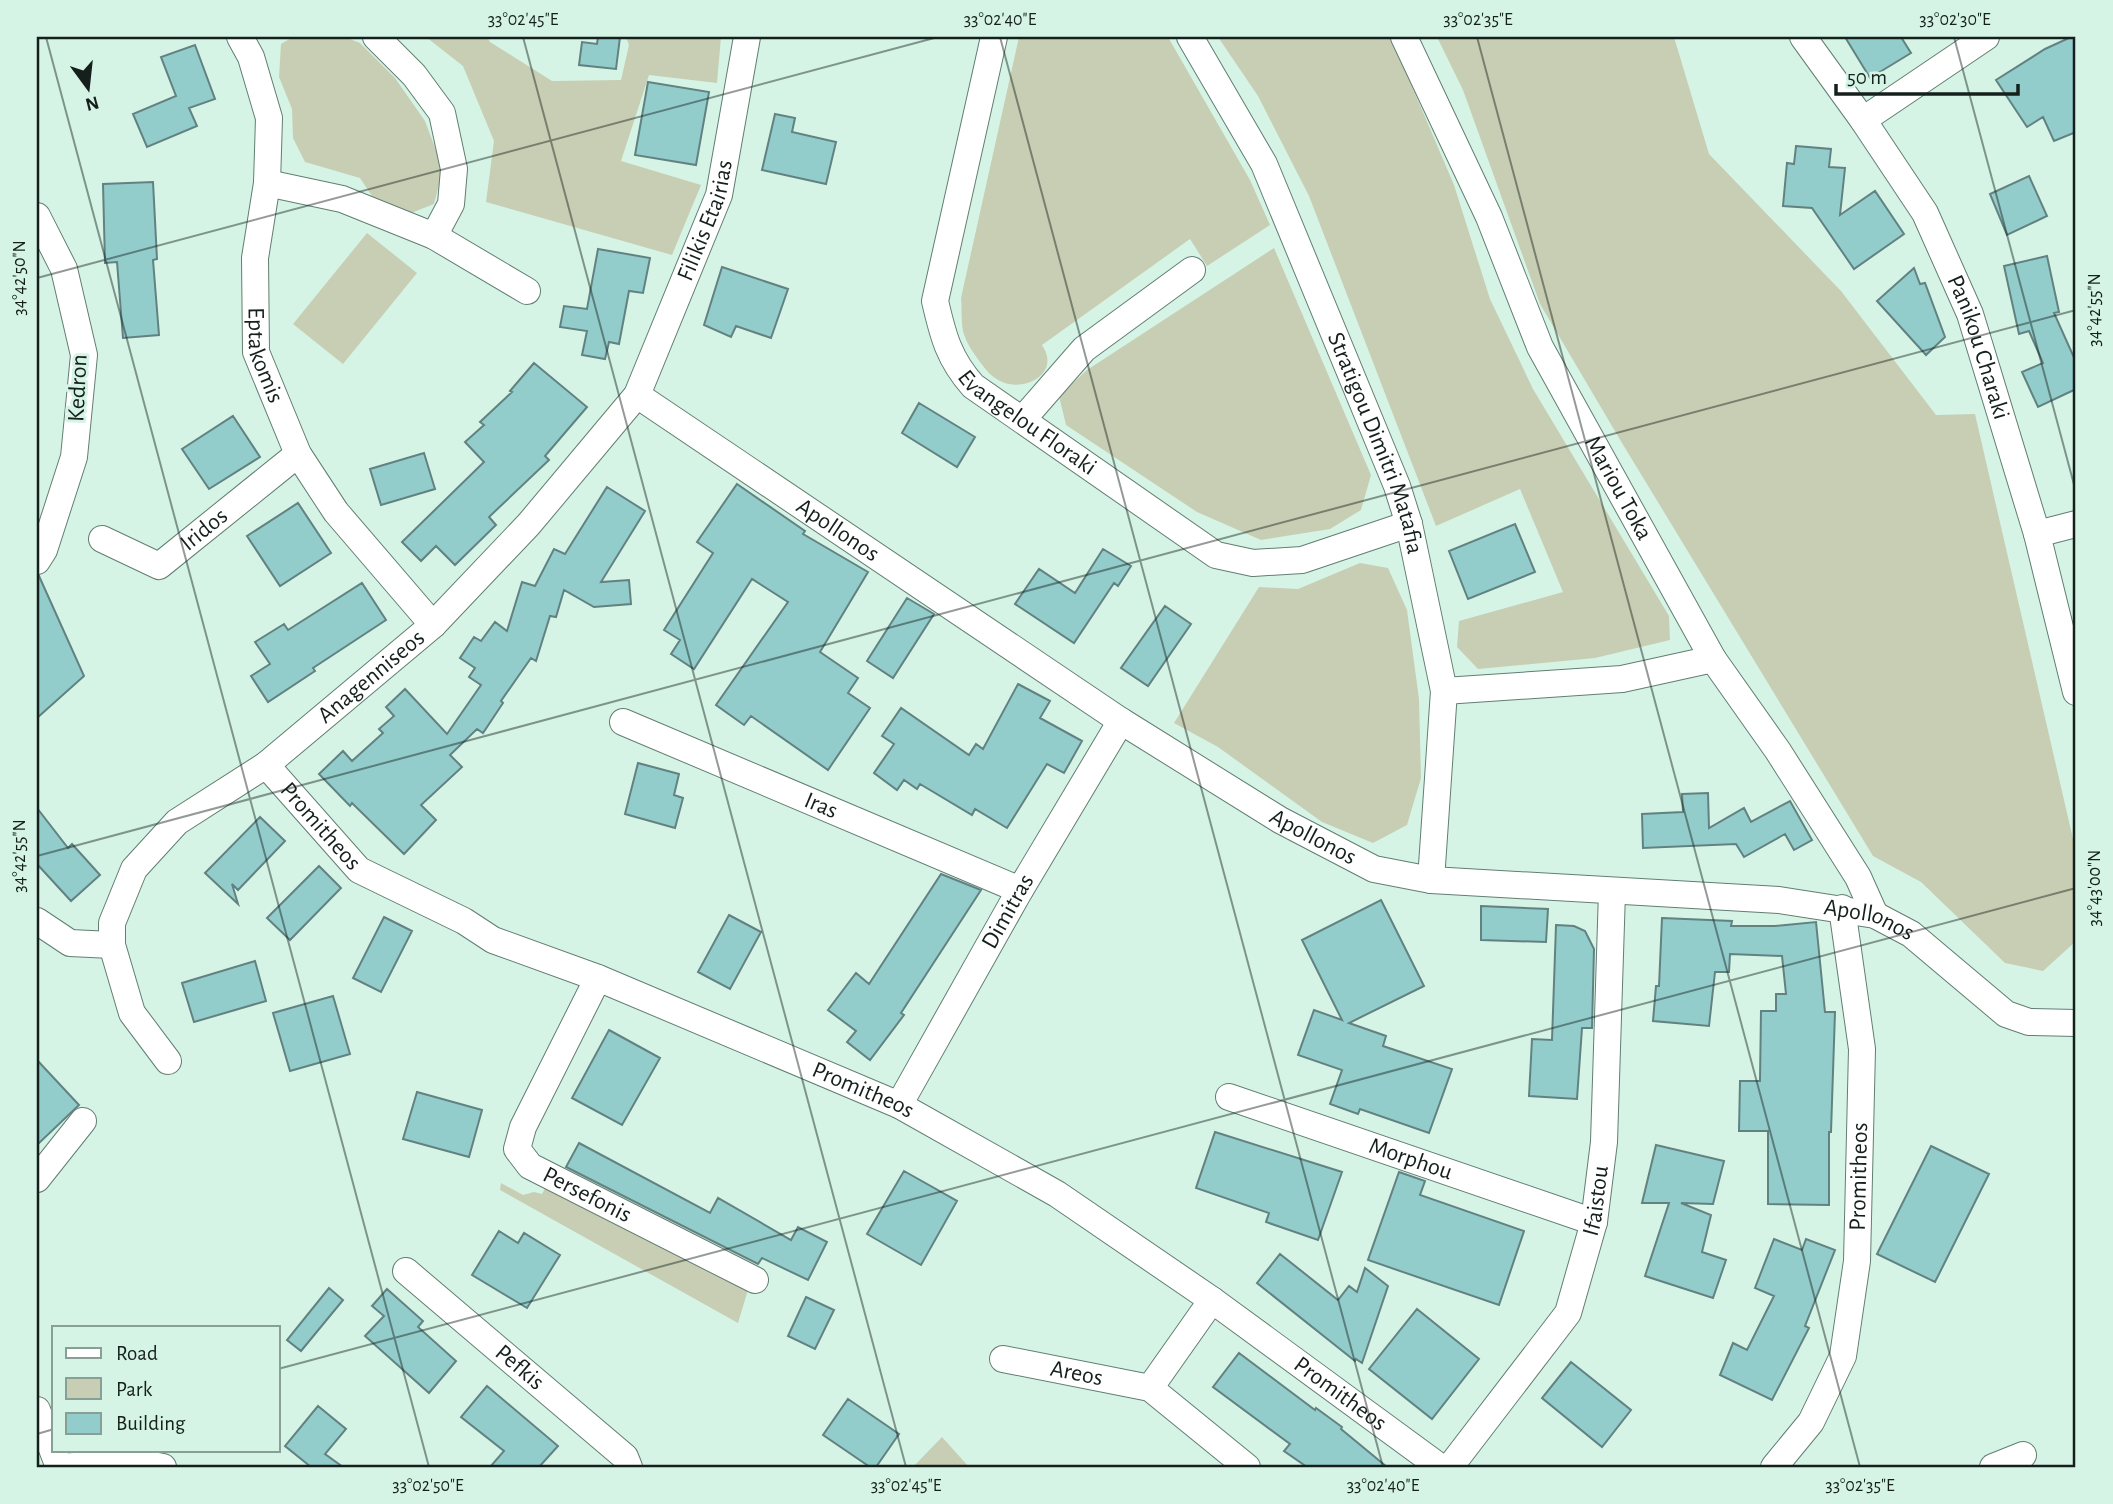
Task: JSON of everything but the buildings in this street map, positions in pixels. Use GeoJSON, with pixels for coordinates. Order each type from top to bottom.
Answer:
{"type":"FeatureCollection","features":[{"type":"Feature","properties":{"kind":"street","name":"Eptakomis"},"geometry":{"type":"LineString","coordinates":[[240,37],[251,57],[269,118],[268,183],[255,258],[256,352],[298,454],[336,512],[433,625]]}},
{"type":"Feature","properties":{"kind":"street"},"geometry":{"type":"LineString","coordinates":[[376,37],[414,75],[442,113],[454,169],[451,204],[434,236]]}},
{"type":"Feature","properties":{"kind":"street","name":"Filikis Etairias"},"geometry":{"type":"LineString","coordinates":[[637,395],[719,195],[747,37]]}},
{"type":"Feature","properties":{"kind":"street","name":"Evangelou Floraki"},"geometry":{"type":"LineString","coordinates":[[993,37],[935,301],[945,343],[959,370],[973,386],[1216,555],[1253,563],[1302,560],[1409,524]]}},
{"type":"Feature","properties":{"kind":"street","name":"Stratigou Dimitri Matafia"},"geometry":{"type":"LineString","coordinates":[[1190,37],[1264,164],[1397,486],[1409,524],[1444,691],[1431,880]]}},
{"type":"Feature","properties":{"kind":"street","name":"Mariou Toka"},"geometry":{"type":"LineString","coordinates":[[1404,37],[1489,216],[1540,346],[1713,659],[1778,751],[1858,877],[1875,915]]}},
{"type":"Feature","properties":{"kind":"street","name":"Panikou Charaki"},"geometry":{"type":"LineString","coordinates":[[1802,37],[1863,120],[1925,213],[1970,314],[2037,534],[2076,692]]}},
{"type":"Feature","properties":{"kind":"street"},"geometry":{"type":"LineString","coordinates":[[1863,120],[1986,37]]}},
{"type":"Feature","properties":{"kind":"street"},"geometry":{"type":"LineString","coordinates":[[268,183],[342,199],[434,236],[527,291]]}},
{"type":"Feature","properties":{"kind":"street","name":"Kedron"},"geometry":{"type":"LineString","coordinates":[[37,216],[64,269],[83,355],[74,457],[44,550],[37,561]]}},
{"type":"Feature","properties":{"kind":"street"},"geometry":{"type":"LineString","coordinates":[[1023,419],[1084,349],[1192,270]]}},
{"type":"Feature","properties":{"kind":"street","name":"Anagenniseos"},"geometry":{"type":"LineString","coordinates":[[113,945],[112,923],[134,869],[177,822],[266,765],[433,625],[529,524],[637,395]]}},
{"type":"Feature","properties":{"kind":"street","name":"Apollonos"},"geometry":{"type":"LineString","coordinates":[[637,395],[1121,721],[1280,820],[1374,869],[1431,880],[1779,900],[1875,915],[1911,934],[2006,1014],[2029,1021],[2076,1023]]}},
{"type":"Feature","properties":{"kind":"street","name":"Iridos"},"geometry":{"type":"LineString","coordinates":[[102,539],[159,566],[298,454]]}},
{"type":"Feature","properties":{"kind":"street"},"geometry":{"type":"LineString","coordinates":[[2037,534],[2076,524]]}},
{"type":"Feature","properties":{"kind":"street"},"geometry":{"type":"LineString","coordinates":[[1444,691],[1622,679],[1713,659]]}},
{"type":"Feature","properties":{"kind":"street","name":"Dimitras"},"geometry":{"type":"LineString","coordinates":[[899,1105],[1020,890],[1121,721]]}},
{"type":"Feature","properties":{"kind":"street","name":"Iras"},"geometry":{"type":"LineString","coordinates":[[623,722],[1020,890]]}},
{"type":"Feature","properties":{"kind":"street","name":"Promitheos"},"geometry":{"type":"LineString","coordinates":[[266,765],[359,870],[464,921],[493,940],[598,978],[899,1105],[1057,1194],[1212,1300],[1440,1467]]}},
{"type":"Feature","properties":{"kind":"street","name":"Ifaistou"},"geometry":{"type":"LineString","coordinates":[[1450,1467],[1569,1313],[1594,1222],[1604,1142],[1612,892]]}},
{"type":"Feature","properties":{"kind":"street","name":"Promitheos"},"geometry":{"type":"LineString","coordinates":[[1774,1467],[1811,1422],[1843,1356],[1857,1261],[1862,1049],[1842,908]]}},
{"type":"Feature","properties":{"kind":"street"},"geometry":{"type":"LineString","coordinates":[[37,921],[70,943],[113,945],[132,1013],[168,1061]]}},
{"type":"Feature","properties":{"kind":"street","name":"Persefonis"},"geometry":{"type":"LineString","coordinates":[[598,978],[523,1127],[517,1149],[530,1166],[755,1280]]}},
{"type":"Feature","properties":{"kind":"street","name":"Morphou"},"geometry":{"type":"LineString","coordinates":[[1229,1097],[1594,1222]]}},
{"type":"Feature","properties":{"kind":"street"},"geometry":{"type":"LineString","coordinates":[[37,1179],[83,1121]]}},
{"type":"Feature","properties":{"kind":"street","name":"Pefkis"},"geometry":{"type":"LineString","coordinates":[[406,1271],[625,1457],[629,1467]]}},
{"type":"Feature","properties":{"kind":"street"},"geometry":{"type":"LineString","coordinates":[[1150,1388],[1212,1300]]}},
{"type":"Feature","properties":{"kind":"street","name":"Areos"},"geometry":{"type":"LineString","coordinates":[[1003,1359],[1150,1388],[1247,1467]]}},
{"type":"Feature","properties":{"kind":"street"},"geometry":{"type":"LineString","coordinates":[[37,1410],[52,1449]]}},
{"type":"Feature","properties":{"kind":"street"},"geometry":{"type":"LineString","coordinates":[[1993,1467],[2023,1455]]}},
{"type":"Feature","properties":{"kind":"street"},"geometry":{"type":"LineString","coordinates":[[59,1467],[136,1462],[163,1467]]}},
{"type":"Feature","properties":{"kind":"green space"},"geometry":{"type":"Polygon","coordinates":[[[293,37],[345,37],[360,43],[395,78],[425,121],[443,169],[434,204],[411,213],[376,202],[360,178],[305,162],[293,138],[292,109],[279,77],[281,44],[293,37]]]}},
{"type":"Feature","properties":{"kind":"green space"},"geometry":{"type":"Polygon","coordinates":[[[426,37],[487,37],[490,42],[552,81],[621,80],[629,45],[626,37],[721,37],[717,83],[649,75],[621,161],[701,185],[672,255],[486,202],[494,141],[463,66],[426,37]]]}},
{"type":"Feature","properties":{"kind":"green space"},"geometry":{"type":"Polygon","coordinates":[[[1019,37],[1168,37],[1250,180],[1270,225],[1207,266],[1190,239],[1042,345],[1047,355],[1047,364],[1038,378],[1021,384],[1011,384],[990,374],[970,346],[963,331],[961,298],[1019,37]]]}},
{"type":"Feature","properties":{"kind":"green space"},"geometry":{"type":"Polygon","coordinates":[[[1218,37],[1391,37],[1454,185],[1490,299],[1533,389],[1669,616],[1670,640],[1595,658],[1478,669],[1457,647],[1459,621],[1563,592],[1520,489],[1436,526],[1309,196],[1258,96],[1218,37]]]}},
{"type":"Feature","properties":{"kind":"green space"},"geometry":{"type":"Polygon","coordinates":[[[1437,37],[1674,37],[1709,154],[1841,291],[1936,415],[1975,414],[2076,852],[2074,943],[2043,971],[2005,963],[1921,882],[1873,856],[1540,304],[1463,90],[1437,37]]]}},
{"type":"Feature","properties":{"kind":"green space"},"geometry":{"type":"Polygon","coordinates":[[[367,233],[417,273],[343,364],[293,324],[367,233]]]}},
{"type":"Feature","properties":{"kind":"green space"},"geometry":{"type":"Polygon","coordinates":[[[1274,248],[1371,475],[1361,510],[1330,529],[1261,540],[1197,512],[1066,425],[1059,396],[1087,370],[1274,248]]]}},
{"type":"Feature","properties":{"kind":"green space"},"geometry":{"type":"Polygon","coordinates":[[[1360,563],[1388,568],[1407,610],[1419,699],[1421,778],[1407,825],[1373,843],[1322,822],[1218,747],[1174,723],[1259,587],[1298,589],[1360,563]]]}},
{"type":"Feature","properties":{"kind":"green space"},"geometry":{"type":"Polygon","coordinates":[[[501,1183],[523,1195],[534,1192],[542,1194],[546,1186],[748,1290],[738,1323],[500,1190],[501,1183]]]}},
{"type":"Feature","properties":{"kind":"green space"},"geometry":{"type":"Polygon","coordinates":[[[942,1437],[969,1467],[913,1467],[942,1437]]]}}]}
